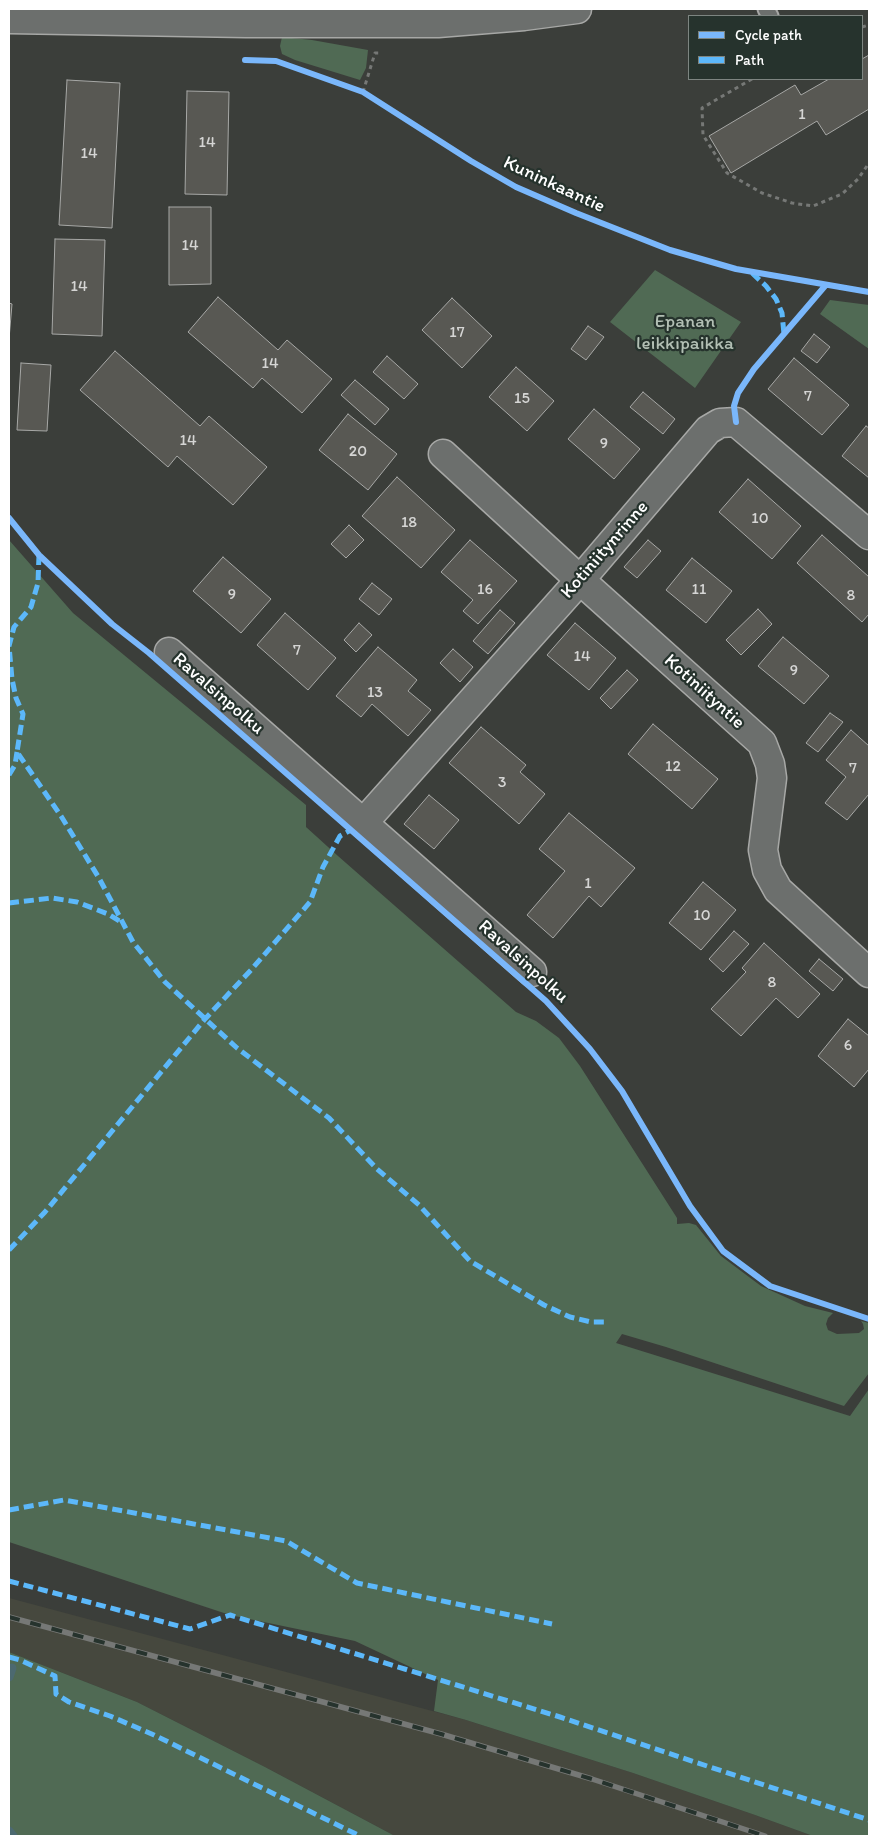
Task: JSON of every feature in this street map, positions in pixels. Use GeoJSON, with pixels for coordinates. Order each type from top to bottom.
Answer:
{"type":"FeatureCollection","features":[{"type":"Feature","properties":{"kind":"street"},"geometry":{"type":"LineString","coordinates":[[9,19],[255,23],[438,23],[524,16],[577,9]]}},
{"type":"Feature","properties":{"kind":"street","name":"Kotiniitynrinne"},"geometry":{"type":"LineString","coordinates":[[364,822],[580,580],[708,430],[720,423],[736,422],[869,535]]}},
{"type":"Feature","properties":{"kind":"street","name":"Kotiniityntie"},"geometry":{"type":"LineString","coordinates":[[443,454],[762,744],[770,764],[772,778],[764,850],[767,870],[778,890],[869,973]]}},
{"type":"Feature","properties":{"kind":"street","name":"Ravalsinpolku"},"geometry":{"type":"LineString","coordinates":[[169,652],[532,972]]}},
{"type":"Feature","properties":{"kind":"path"},"geometry":{"type":"LineString","coordinates":[[363,92],[375,53]]}},
{"type":"Feature","properties":{"kind":"path"},"geometry":{"type":"LineString","coordinates":[[750,80],[702,108],[703,135],[726,173],[762,193],[792,203],[812,206],[842,194],[858,179],[869,163]]}},
{"type":"Feature","properties":{"kind":"path"},"geometry":{"type":"LineString","coordinates":[[355,88],[372,97]]}},
{"type":"Feature","properties":{"kind":"shaded area"},"geometry":{"type":"Polygon","coordinates":[[[9,1598],[466,1720],[633,1773],[813,1836],[395,1836],[137,1702],[9,1652],[9,1598]]]}},
{"type":"Feature","properties":{"kind":"green space"},"geometry":{"type":"Polygon","coordinates":[[[282,37],[312,40],[368,50],[366,68],[360,80],[295,60],[282,54],[280,46],[282,37]]]}},
{"type":"Feature","properties":{"kind":"green space","name":"Epanan leikkipaikka"},"geometry":{"type":"Polygon","coordinates":[[[655,270],[741,322],[695,388],[610,322],[655,270]]]}},
{"type":"Feature","properties":{"kind":"green space"},"geometry":{"type":"Polygon","coordinates":[[[830,300],[869,305],[869,349],[820,314],[830,300]]]}},
{"type":"Feature","properties":{"kind":"green space"},"geometry":{"type":"Polygon","coordinates":[[[9,540],[73,613],[306,805],[306,827],[338,856],[516,1012],[536,1021],[559,1038],[580,1066],[677,1218],[677,1224],[689,1223],[696,1225],[721,1256],[761,1286],[805,1306],[833,1313],[828,1318],[826,1324],[828,1330],[837,1334],[859,1333],[864,1329],[861,1321],[869,1323],[869,1373],[844,1406],[622,1334],[616,1343],[850,1416],[869,1389],[869,1836],[813,1836],[633,1773],[434,1711],[438,1680],[355,1641],[230,1615],[9,1542],[9,540]]]}},
{"type":"Feature","properties":{"kind":"green space"},"geometry":{"type":"Polygon","coordinates":[[[9,1652],[137,1702],[395,1836],[9,1836],[9,1652]]]}},
{"type":"Feature","properties":{"kind":"building"},"geometry":{"type":"Polygon","coordinates":[[[869,55],[869,109],[826,135],[817,121],[731,173],[709,136],[795,85],[801,95],[827,80],[863,80],[863,58],[869,55]]]}},
{"type":"Feature","properties":{"kind":"building"},"geometry":{"type":"Polygon","coordinates":[[[67,80],[120,83],[112,228],[59,225],[67,80]]]}},
{"type":"Feature","properties":{"kind":"building"},"geometry":{"type":"Polygon","coordinates":[[[187,91],[229,92],[227,195],[185,194],[187,91]]]}},
{"type":"Feature","properties":{"kind":"building"},"geometry":{"type":"Polygon","coordinates":[[[169,207],[211,207],[211,284],[169,285],[169,207]]]}},
{"type":"Feature","properties":{"kind":"building"},"geometry":{"type":"Polygon","coordinates":[[[55,239],[105,240],[102,336],[52,334],[55,239]]]}},
{"type":"Feature","properties":{"kind":"building"},"geometry":{"type":"Polygon","coordinates":[[[218,297],[278,350],[287,340],[332,379],[302,413],[262,378],[253,388],[188,332],[218,297]]]}},
{"type":"Feature","properties":{"kind":"building"},"geometry":{"type":"Polygon","coordinates":[[[452,298],[492,336],[462,368],[422,330],[452,298]]]}},
{"type":"Feature","properties":{"kind":"building"},"geometry":{"type":"Polygon","coordinates":[[[9,303],[12,304],[9,339],[9,303]]]}},
{"type":"Feature","properties":{"kind":"building"},"geometry":{"type":"Polygon","coordinates":[[[588,326],[604,337],[586,360],[571,349],[588,326]]]}},
{"type":"Feature","properties":{"kind":"building"},"geometry":{"type":"Polygon","coordinates":[[[814,334],[830,347],[817,363],[801,351],[814,334]]]}},
{"type":"Feature","properties":{"kind":"building"},"geometry":{"type":"Polygon","coordinates":[[[115,351],[200,426],[209,416],[267,467],[233,505],[177,456],[168,467],[80,390],[115,351]]]}},
{"type":"Feature","properties":{"kind":"building"},"geometry":{"type":"Polygon","coordinates":[[[387,356],[418,384],[404,399],[373,372],[387,356]]]}},
{"type":"Feature","properties":{"kind":"building"},"geometry":{"type":"Polygon","coordinates":[[[794,358],[849,405],[822,435],[768,389],[794,358]]]}},
{"type":"Feature","properties":{"kind":"building"},"geometry":{"type":"Polygon","coordinates":[[[21,363],[51,365],[47,431],[17,430],[21,363]]]}},
{"type":"Feature","properties":{"kind":"building"},"geometry":{"type":"Polygon","coordinates":[[[516,367],[554,401],[527,431],[489,397],[516,367]]]}},
{"type":"Feature","properties":{"kind":"building"},"geometry":{"type":"Polygon","coordinates":[[[355,380],[389,409],[375,425],[341,395],[355,380]]]}},
{"type":"Feature","properties":{"kind":"building"},"geometry":{"type":"Polygon","coordinates":[[[643,392],[675,419],[663,434],[630,407],[643,392]]]}},
{"type":"Feature","properties":{"kind":"building"},"geometry":{"type":"Polygon","coordinates":[[[594,409],[640,449],[614,479],[568,439],[594,409]]]}},
{"type":"Feature","properties":{"kind":"building"},"geometry":{"type":"Polygon","coordinates":[[[348,414],[397,454],[368,490],[319,450],[348,414]]]}},
{"type":"Feature","properties":{"kind":"building"},"geometry":{"type":"Polygon","coordinates":[[[866,426],[869,428],[869,478],[842,456],[866,426]]]}},
{"type":"Feature","properties":{"kind":"building"},"geometry":{"type":"Polygon","coordinates":[[[397,477],[455,530],[421,568],[362,516],[397,477]]]}},
{"type":"Feature","properties":{"kind":"building"},"geometry":{"type":"Polygon","coordinates":[[[748,479],[801,526],[772,559],[719,512],[748,479]]]}},
{"type":"Feature","properties":{"kind":"building"},"geometry":{"type":"Polygon","coordinates":[[[349,525],[364,540],[346,558],[331,544],[349,525]]]}},
{"type":"Feature","properties":{"kind":"building"},"geometry":{"type":"Polygon","coordinates":[[[822,535],[869,577],[869,614],[862,622],[797,563],[822,535]]]}},
{"type":"Feature","properties":{"kind":"building"},"geometry":{"type":"Polygon","coordinates":[[[470,540],[517,581],[478,624],[463,611],[473,600],[441,572],[470,540]]]}},
{"type":"Feature","properties":{"kind":"building"},"geometry":{"type":"Polygon","coordinates":[[[648,540],[661,551],[637,578],[624,567],[648,540]]]}},
{"type":"Feature","properties":{"kind":"building"},"geometry":{"type":"Polygon","coordinates":[[[223,557],[271,599],[241,633],[193,591],[223,557]]]}},
{"type":"Feature","properties":{"kind":"building"},"geometry":{"type":"Polygon","coordinates":[[[692,558],[732,591],[706,623],[666,590],[692,558]]]}},
{"type":"Feature","properties":{"kind":"building"},"geometry":{"type":"Polygon","coordinates":[[[372,583],[392,599],[379,615],[359,599],[372,583]]]}},
{"type":"Feature","properties":{"kind":"building"},"geometry":{"type":"Polygon","coordinates":[[[758,609],[772,624],[741,655],[726,640],[758,609]]]}},
{"type":"Feature","properties":{"kind":"building"},"geometry":{"type":"Polygon","coordinates":[[[500,610],[515,623],[488,654],[473,641],[500,610]]]}},
{"type":"Feature","properties":{"kind":"building"},"geometry":{"type":"Polygon","coordinates":[[[285,613],[336,658],[308,690],[257,645],[285,613]]]}},
{"type":"Feature","properties":{"kind":"building"},"geometry":{"type":"Polygon","coordinates":[[[359,623],[372,635],[356,652],[344,640],[359,623]]]}},
{"type":"Feature","properties":{"kind":"building"},"geometry":{"type":"Polygon","coordinates":[[[575,623],[616,658],[589,690],[547,655],[575,623]]]}},
{"type":"Feature","properties":{"kind":"building"},"geometry":{"type":"Polygon","coordinates":[[[783,637],[829,676],[804,704],[758,666],[783,637]]]}},
{"type":"Feature","properties":{"kind":"building"},"geometry":{"type":"Polygon","coordinates":[[[378,647],[417,680],[408,691],[431,710],[408,736],[372,704],[361,717],[336,696],[378,647]]]}},
{"type":"Feature","properties":{"kind":"building"},"geometry":{"type":"Polygon","coordinates":[[[453,649],[473,667],[460,682],[440,663],[453,649]]]}},
{"type":"Feature","properties":{"kind":"building"},"geometry":{"type":"Polygon","coordinates":[[[627,670],[638,680],[611,709],[600,698],[627,670]]]}},
{"type":"Feature","properties":{"kind":"building"},"geometry":{"type":"Polygon","coordinates":[[[830,713],[843,722],[818,752],[806,743],[830,713]]]}},
{"type":"Feature","properties":{"kind":"building"},"geometry":{"type":"Polygon","coordinates":[[[653,724],[718,779],[692,809],[628,754],[653,724]]]}},
{"type":"Feature","properties":{"kind":"building"},"geometry":{"type":"Polygon","coordinates":[[[481,727],[526,765],[520,772],[545,794],[519,824],[449,763],[481,727]]]}},
{"type":"Feature","properties":{"kind":"building"},"geometry":{"type":"Polygon","coordinates":[[[851,730],[869,746],[869,794],[847,820],[825,803],[846,777],[826,760],[851,730]]]}},
{"type":"Feature","properties":{"kind":"building"},"geometry":{"type":"Polygon","coordinates":[[[429,795],[459,820],[434,849],[404,824],[429,795]]]}},
{"type":"Feature","properties":{"kind":"building"},"geometry":{"type":"Polygon","coordinates":[[[569,813],[635,868],[601,907],[589,896],[553,938],[527,915],[565,871],[539,849],[569,813]]]}},
{"type":"Feature","properties":{"kind":"building"},"geometry":{"type":"Polygon","coordinates":[[[703,882],[736,910],[701,950],[669,923],[703,882]]]}},
{"type":"Feature","properties":{"kind":"building"},"geometry":{"type":"Polygon","coordinates":[[[734,931],[749,944],[723,972],[709,959],[734,931]]]}},
{"type":"Feature","properties":{"kind":"building"},"geometry":{"type":"Polygon","coordinates":[[[764,943],[820,994],[798,1018],[776,998],[741,1036],[711,1009],[746,972],[742,968],[764,943]]]}},
{"type":"Feature","properties":{"kind":"building"},"geometry":{"type":"Polygon","coordinates":[[[819,959],[843,979],[833,991],[809,971],[819,959]]]}},
{"type":"Feature","properties":{"kind":"building"},"geometry":{"type":"Polygon","coordinates":[[[848,1019],[869,1036],[869,1069],[854,1087],[818,1056],[848,1019]]]}},
{"type":"Feature","properties":{"kind":"waterway"},"geometry":{"type":"LineString","coordinates":[[9,1677],[12,1668]]}},
{"type":"Feature","properties":{"kind":"waterway"},"geometry":{"type":"LineString","coordinates":[[9,1831],[13,1836]]}},
{"type":"Feature","properties":{"kind":"railway"},"geometry":{"type":"LineString","coordinates":[[9,1617],[441,1734],[592,1779],[765,1836]]}},
{"type":"Feature","properties":{"kind":"marked path"},"geometry":{"type":"LineString","coordinates":[[752,273],[776,299],[782,313],[784,334]]}},
{"type":"Feature","properties":{"kind":"marked path"},"geometry":{"type":"LineString","coordinates":[[39,555],[38,583],[31,607],[14,627],[9,646],[12,679],[16,698],[23,714],[17,752],[61,816],[99,878],[133,942],[165,982],[237,1048],[329,1118],[377,1169],[419,1205],[470,1261],[544,1305],[570,1317],[591,1322],[605,1322]]}},
{"type":"Feature","properties":{"kind":"marked path"},"geometry":{"type":"LineString","coordinates":[[9,775],[15,765],[17,752]]}},
{"type":"Feature","properties":{"kind":"marked path"},"geometry":{"type":"LineString","coordinates":[[9,1250],[45,1212],[205,1019],[251,970],[310,902],[323,867],[340,836],[351,830]]}},
{"type":"Feature","properties":{"kind":"marked path"},"geometry":{"type":"LineString","coordinates":[[9,903],[52,898],[77,902],[108,914],[121,922]]}},
{"type":"Feature","properties":{"kind":"marked path"},"geometry":{"type":"LineString","coordinates":[[9,1510],[64,1500],[286,1541],[357,1583],[552,1624]]}},
{"type":"Feature","properties":{"kind":"marked path"},"geometry":{"type":"LineString","coordinates":[[9,1581],[190,1629],[230,1615],[560,1717],[869,1820]]}},
{"type":"Feature","properties":{"kind":"marked path"},"geometry":{"type":"LineString","coordinates":[[9,1657],[55,1676],[56,1694],[69,1702],[110,1716],[154,1735],[360,1836]]}},
{"type":"Feature","properties":{"kind":"cycle path","name":"Kuninkaantie"},"geometry":{"type":"LineString","coordinates":[[245,60],[276,61],[363,92],[471,161],[516,187],[670,250],[736,269],[869,292]]}},
{"type":"Feature","properties":{"kind":"cycle path"},"geometry":{"type":"LineString","coordinates":[[736,422],[734,406],[738,393],[754,369],[825,286]]}},
{"type":"Feature","properties":{"kind":"cycle path"},"geometry":{"type":"LineString","coordinates":[[9,518],[39,555],[112,624],[149,653],[546,1001],[590,1049],[622,1091],[690,1206],[723,1251],[770,1286],[869,1319]]}}]}
